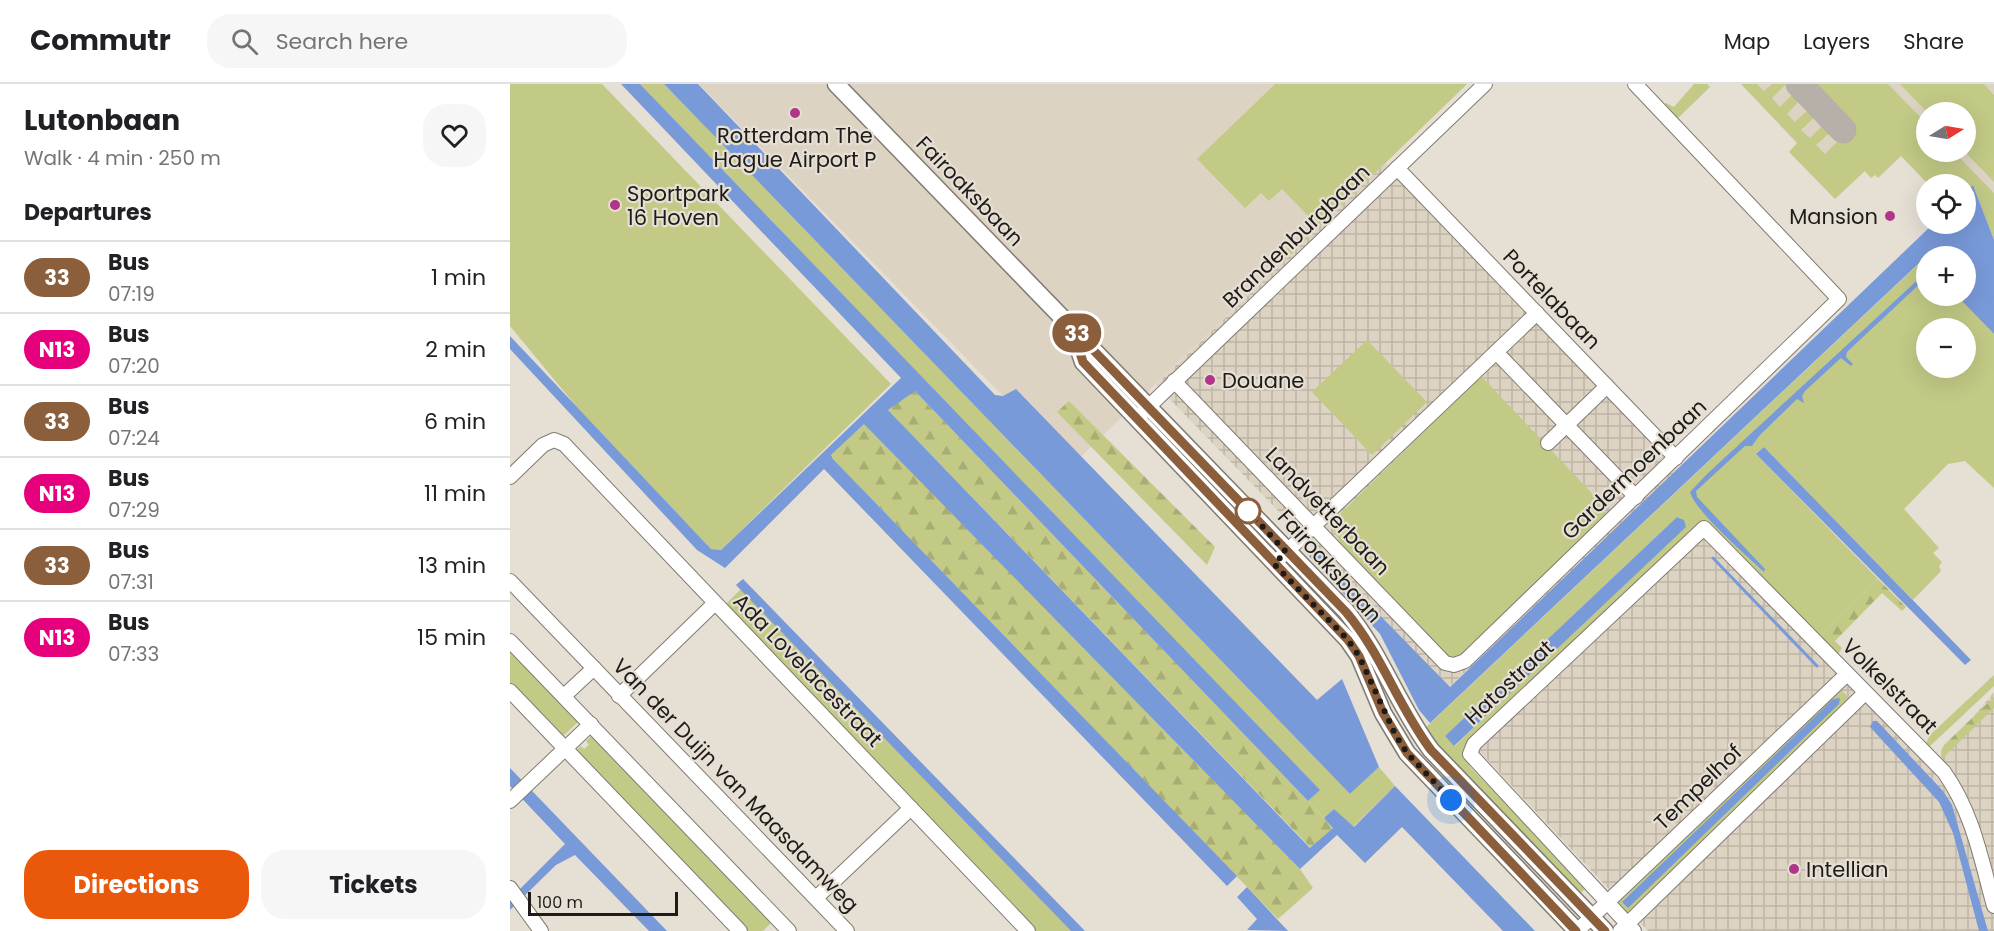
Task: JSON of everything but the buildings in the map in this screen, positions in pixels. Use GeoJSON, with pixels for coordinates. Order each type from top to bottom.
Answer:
{"type":"FeatureCollection","features":[{"type":"Feature","properties":{"kind":"main road","name":"Fairoaksbaan"},"geometry":{"type":"LineString","coordinates":[[836,84],[1072,328],[1142,413],[1274,564],[1348,640],[1359,656],[1383,713],[1407,753],[1577,931]]}},
{"type":"Feature","properties":{"kind":"main road","name":"Fairoaksbaan"},"geometry":{"type":"LineString","coordinates":[[1142,413],[1286,552],[1361,630],[1412,722],[1431,750],[1605,931]]}},
{"type":"Feature","properties":{"kind":"street","name":"Brandenburgbaan"},"geometry":{"type":"LineString","coordinates":[[1142,413],[1485,84]]}},
{"type":"Feature","properties":{"kind":"street","name":"Gardermoenbaan"},"geometry":{"type":"LineString","coordinates":[[1454,665],[1465,661],[1677,458],[1839,298],[1635,84]]}},
{"type":"Feature","properties":{"kind":"street","name":"Portelabaan"},"geometry":{"type":"LineString","coordinates":[[1397,168],[1677,458]]}},
{"type":"Feature","properties":{"kind":"street"},"geometry":{"type":"LineString","coordinates":[[1274,564],[1537,313]]}},
{"type":"Feature","properties":{"kind":"street"},"geometry":{"type":"LineString","coordinates":[[1496,352],[1636,497]]}},
{"type":"Feature","properties":{"kind":"street","name":"Landvetterbaan"},"geometry":{"type":"LineString","coordinates":[[1174,381],[1445,663],[1454,665]]}},
{"type":"Feature","properties":{"kind":"street"},"geometry":{"type":"LineString","coordinates":[[1548,443],[1607,386]]}},
{"type":"Feature","properties":{"kind":"street","name":"Ada Lovelacestraat"},"geometry":{"type":"LineString","coordinates":[[510,477],[543,445],[554,440],[564,444],[1028,931]]}},
{"type":"Feature","properties":{"kind":"street","name":"Volkelstraat"},"geometry":{"type":"LineString","coordinates":[[1704,528],[1865,693],[1928,754],[1960,796],[1973,827],[1994,906]]}},
{"type":"Feature","properties":{"kind":"street","name":"Hatostraat"},"geometry":{"type":"LineString","coordinates":[[1627,929],[1607,902],[1470,754],[1474,744],[1704,528]]}},
{"type":"Feature","properties":{"kind":"street","name":"Van der Duijn van Maasdamweg"},"geometry":{"type":"LineString","coordinates":[[510,581],[847,931]]}},
{"type":"Feature","properties":{"kind":"street"},"geometry":{"type":"LineString","coordinates":[[619,696],[715,603]]}},
{"type":"Feature","properties":{"kind":"street"},"geometry":{"type":"LineString","coordinates":[[510,641],[786,930]]}},
{"type":"Feature","properties":{"kind":"street","name":"Van der Duijn van Maasdamweg"},"geometry":{"type":"LineString","coordinates":[[564,696],[594,668]]}},
{"type":"Feature","properties":{"kind":"street","name":"Tempelhof"},"geometry":{"type":"LineString","coordinates":[[1577,931],[1847,674]]}},
{"type":"Feature","properties":{"kind":"street"},"geometry":{"type":"LineString","coordinates":[[510,691],[740,931]]}},
{"type":"Feature","properties":{"kind":"street"},"geometry":{"type":"LineString","coordinates":[[1627,929],[1865,693]]}},
{"type":"Feature","properties":{"kind":"street"},"geometry":{"type":"LineString","coordinates":[[512,799],[591,724]]}},
{"type":"Feature","properties":{"kind":"street"},"geometry":{"type":"LineString","coordinates":[[816,898],[911,808]]}},
{"type":"Feature","properties":{"kind":"street"},"geometry":{"type":"LineString","coordinates":[[511,889],[541,931]]}},
{"type":"Feature","properties":{"kind":"shaded area"},"geometry":{"type":"Polygon","coordinates":[[[699,84],[1467,84],[1071,466],[699,84]]]}},
{"type":"Feature","properties":{"kind":"shaded area"},"geometry":{"type":"Polygon","coordinates":[[[1741,84],[1994,84],[1994,219],[1984,192],[1976,184],[1976,174],[1966,174],[1955,162],[1976,162],[1976,102],[1916,102],[1916,121],[1914,119],[1842,188],[1741,84]]]}},
{"type":"Feature","properties":{"kind":"shaded area"},"geometry":{"type":"Polygon","coordinates":[[[1385,163],[1680,469],[1449,687],[1156,385],[1385,163]]]}},
{"type":"Feature","properties":{"kind":"shaded area"},"geometry":{"type":"Polygon","coordinates":[[[1699,514],[1935,762],[1994,692],[1994,931],[1648,931],[1465,736],[1699,514]]]}},
{"type":"Feature","properties":{"kind":"green space","name":"Sportpark 16 Hoven"},"geometry":{"type":"Polygon","coordinates":[[[510,84],[602,84],[891,384],[721,550],[711,549],[576,406],[510,326],[510,84]]]}},
{"type":"Feature","properties":{"kind":"green space"},"geometry":{"type":"Polygon","coordinates":[[[640,84],[664,84],[1350,794],[1379,767],[1395,786],[1353,827],[1334,809],[1324,818],[1308,801],[1319,790],[640,84]]]}},
{"type":"Feature","properties":{"kind":"green space"},"geometry":{"type":"Polygon","coordinates":[[[1275,84],[1467,84],[1281,264],[1277,259],[1314,222],[1282,189],[1269,201],[1261,193],[1245,208],[1197,159],[1275,84]]]}},
{"type":"Feature","properties":{"kind":"green space"},"geometry":{"type":"Polygon","coordinates":[[[1694,84],[1707,84],[1710,87],[1677,119],[1663,105],[1666,103],[1674,107],[1694,84]]]}},
{"type":"Feature","properties":{"kind":"green space"},"geometry":{"type":"Polygon","coordinates":[[[1741,84],[1757,84],[1764,91],[1772,84],[1786,84],[1772,98],[1780,107],[1797,90],[1803,97],[1787,114],[1795,122],[1812,106],[1819,113],[1801,130],[1810,138],[1827,121],[1834,129],[1816,145],[1825,154],[1842,137],[1846,141],[1853,133],[1806,84],[1888,84],[1916,113],[1916,162],[1964,162],[1975,174],[1918,174],[1901,156],[1878,178],[1875,175],[1871,178],[1865,171],[1835,199],[1789,152],[1797,143],[1741,84]]]}},
{"type":"Feature","properties":{"kind":"green space"},"geometry":{"type":"Polygon","coordinates":[[[1900,84],[1984,84],[1994,95],[1994,182],[1975,162],[1976,102],[1917,102],[1900,84]]]}},
{"type":"Feature","properties":{"kind":"green space"},"geometry":{"type":"Polygon","coordinates":[[[1976,175],[1994,193],[1994,240],[1976,193],[1976,175]]]}},
{"type":"Feature","properties":{"kind":"green space"},"geometry":{"type":"Polygon","coordinates":[[[1916,266],[1916,306],[1967,306],[1994,334],[1994,488],[1965,461],[1948,464],[1904,509],[1939,548],[1933,553],[1942,562],[1939,566],[1941,571],[1913,600],[1764,447],[1756,454],[1878,579],[1819,638],[1705,521],[1470,741],[1465,753],[1470,767],[1587,887],[1578,896],[1422,731],[1916,266]],[[1677,517],[1445,736],[1455,746],[1685,527],[1684,520],[1677,517]]]}},
{"type":"Feature","properties":{"kind":"green space"},"geometry":{"type":"Polygon","coordinates":[[[1367,340],[1427,402],[1372,455],[1312,392],[1367,340]]]}},
{"type":"Feature","properties":{"kind":"green space"},"geometry":{"type":"Polygon","coordinates":[[[1481,376],[1604,506],[1602,509],[1609,515],[1468,651],[1454,658],[1446,655],[1338,542],[1333,530],[1340,514],[1481,376]]]}},
{"type":"Feature","properties":{"kind":"green space"},"geometry":{"type":"Polygon","coordinates":[[[914,390],[1333,828],[1311,848],[888,410],[914,390]]]}},
{"type":"Feature","properties":{"kind":"green space"},"geometry":{"type":"Polygon","coordinates":[[[1069,401],[1215,547],[1207,565],[1057,412],[1069,401]]]}},
{"type":"Feature","properties":{"kind":"green space"},"geometry":{"type":"Polygon","coordinates":[[[864,423],[1300,869],[1313,888],[1278,919],[833,459],[831,455],[864,423]]]}},
{"type":"Feature","properties":{"kind":"green space"},"geometry":{"type":"Polygon","coordinates":[[[1878,579],[1906,607],[1902,611],[1882,593],[1835,641],[1842,648],[1837,656],[1819,638],[1878,579]]]}},
{"type":"Feature","properties":{"kind":"green space"},"geometry":{"type":"Polygon","coordinates":[[[741,589],[1071,931],[1036,931],[724,606],[741,589]]]}},
{"type":"Feature","properties":{"kind":"green space"},"geometry":{"type":"Polygon","coordinates":[[[510,649],[579,721],[560,739],[510,687],[510,649]]]}},
{"type":"Feature","properties":{"kind":"green space"},"geometry":{"type":"Polygon","coordinates":[[[1994,675],[1994,686],[1928,748],[1925,745],[1930,735],[1994,675]]]}},
{"type":"Feature","properties":{"kind":"green space"},"geometry":{"type":"Polygon","coordinates":[[[1839,688],[1850,699],[1628,914],[1617,906],[1617,900],[1839,688]]]}},
{"type":"Feature","properties":{"kind":"green space"},"geometry":{"type":"Polygon","coordinates":[[[1994,697],[1994,708],[1942,759],[1941,751],[1944,745],[1994,697]]]}},
{"type":"Feature","properties":{"kind":"green space"},"geometry":{"type":"Polygon","coordinates":[[[593,735],[772,922],[763,931],[745,931],[573,753],[581,746],[584,749],[589,745],[586,741],[593,735]]]}},
{"type":"Feature","properties":{"kind":"water"},"geometry":{"type":"Polygon","coordinates":[[[621,84],[640,84],[1320,790],[1308,801],[915,391],[888,410],[1310,848],[1333,828],[1324,818],[1334,809],[1354,827],[1395,786],[1535,931],[1503,931],[1402,827],[1365,863],[1337,835],[1300,869],[864,424],[831,455],[833,459],[1237,876],[1227,886],[824,469],[725,568],[697,550],[510,349],[510,336],[711,549],[721,550],[901,378],[621,84]]]}},
{"type":"Feature","properties":{"kind":"water"},"geometry":{"type":"Polygon","coordinates":[[[664,84],[698,84],[995,395],[1003,396],[1016,389],[1317,700],[1342,679],[1379,767],[1350,794],[664,84]]]}},
{"type":"Feature","properties":{"kind":"water"},"geometry":{"type":"Polygon","coordinates":[[[1976,193],[1994,240],[1994,334],[1967,306],[1976,306],[1976,246],[1916,246],[1916,266],[1430,723],[1419,710],[1380,634],[1309,556],[1316,550],[1450,687],[1923,234],[1976,234],[1976,193]]]}},
{"type":"Feature","properties":{"kind":"water"},"geometry":{"type":"Polygon","coordinates":[[[1916,281],[1916,287],[1847,352],[1846,357],[1853,364],[1851,366],[1841,358],[1805,391],[1802,396],[1804,403],[1797,399],[1759,436],[1752,446],[1745,446],[1696,491],[1697,497],[1765,569],[1764,572],[1734,545],[1694,500],[1690,492],[1916,281]]]}},
{"type":"Feature","properties":{"kind":"water"},"geometry":{"type":"Polygon","coordinates":[[[1764,447],[1971,660],[1965,665],[1756,454],[1764,447]]]}},
{"type":"Feature","properties":{"kind":"water"},"geometry":{"type":"Polygon","coordinates":[[[1677,517],[1684,520],[1686,527],[1454,746],[1445,736],[1677,517]]]}},
{"type":"Feature","properties":{"kind":"water"},"geometry":{"type":"Polygon","coordinates":[[[743,579],[1085,931],[1071,931],[736,585],[743,579]]]}},
{"type":"Feature","properties":{"kind":"water"},"geometry":{"type":"Polygon","coordinates":[[[1840,698],[1839,704],[1628,908],[1622,902],[1833,699],[1840,698]]]}},
{"type":"Feature","properties":{"kind":"water"},"geometry":{"type":"Polygon","coordinates":[[[1873,721],[1877,721],[1943,791],[1952,805],[1988,931],[1979,931],[1953,833],[1939,802],[1870,727],[1873,721]]]}},
{"type":"Feature","properties":{"kind":"water"},"geometry":{"type":"Polygon","coordinates":[[[510,768],[667,931],[649,931],[575,855],[556,865],[510,910],[510,899],[565,844],[510,786],[510,768]]]}},
{"type":"Feature","properties":{"kind":"water"},"geometry":{"type":"Polygon","coordinates":[[[1247,887],[1288,931],[1247,930],[1257,919],[1237,897],[1247,887]]]}},
{"type":"Feature","properties":{"kind":"waterway"},"geometry":{"type":"LineString","coordinates":[[1713,558],[1817,666]]}},
{"type":"Feature","properties":{"kind":"taxiway"},"geometry":{"type":"LineString","coordinates":[[1799,84],[1843,130]]}},
{"type":"Feature","properties":{"kind":"bus line","name":"33"},"geometry":{"type":"LineString","coordinates":[[1576,931],[1407,753],[1383,713],[1359,656],[1348,640],[1083,362],[1072,328],[1346,612],[1375,651],[1412,722],[1431,750],[1605,931]]}},
{"type":"Feature","properties":{"kind":"place","name":"Rotterdam The Hague Airport P"},"geometry":{"type":"Point","coordinates":[795,113]}},
{"type":"Feature","properties":{"kind":"place","name":"Sportpark 16 Hoven"},"geometry":{"type":"Point","coordinates":[615,205]}},
{"type":"Feature","properties":{"kind":"place","name":"Mansion"},"geometry":{"type":"Point","coordinates":[1890,216]}},
{"type":"Feature","properties":{"kind":"place","name":"Douane"},"geometry":{"type":"Point","coordinates":[1210,380]}},
{"type":"Feature","properties":{"kind":"place","name":"Intellian"},"geometry":{"type":"Point","coordinates":[1794,869]}},
{"type":"Feature","properties":{"kind":"route"},"geometry":{"type":"LineString","coordinates":[[1248,511],[1286,552],[1274,564],[1348,640],[1359,656],[1383,713],[1396,736],[1407,753],[1451,800]]}}]}
